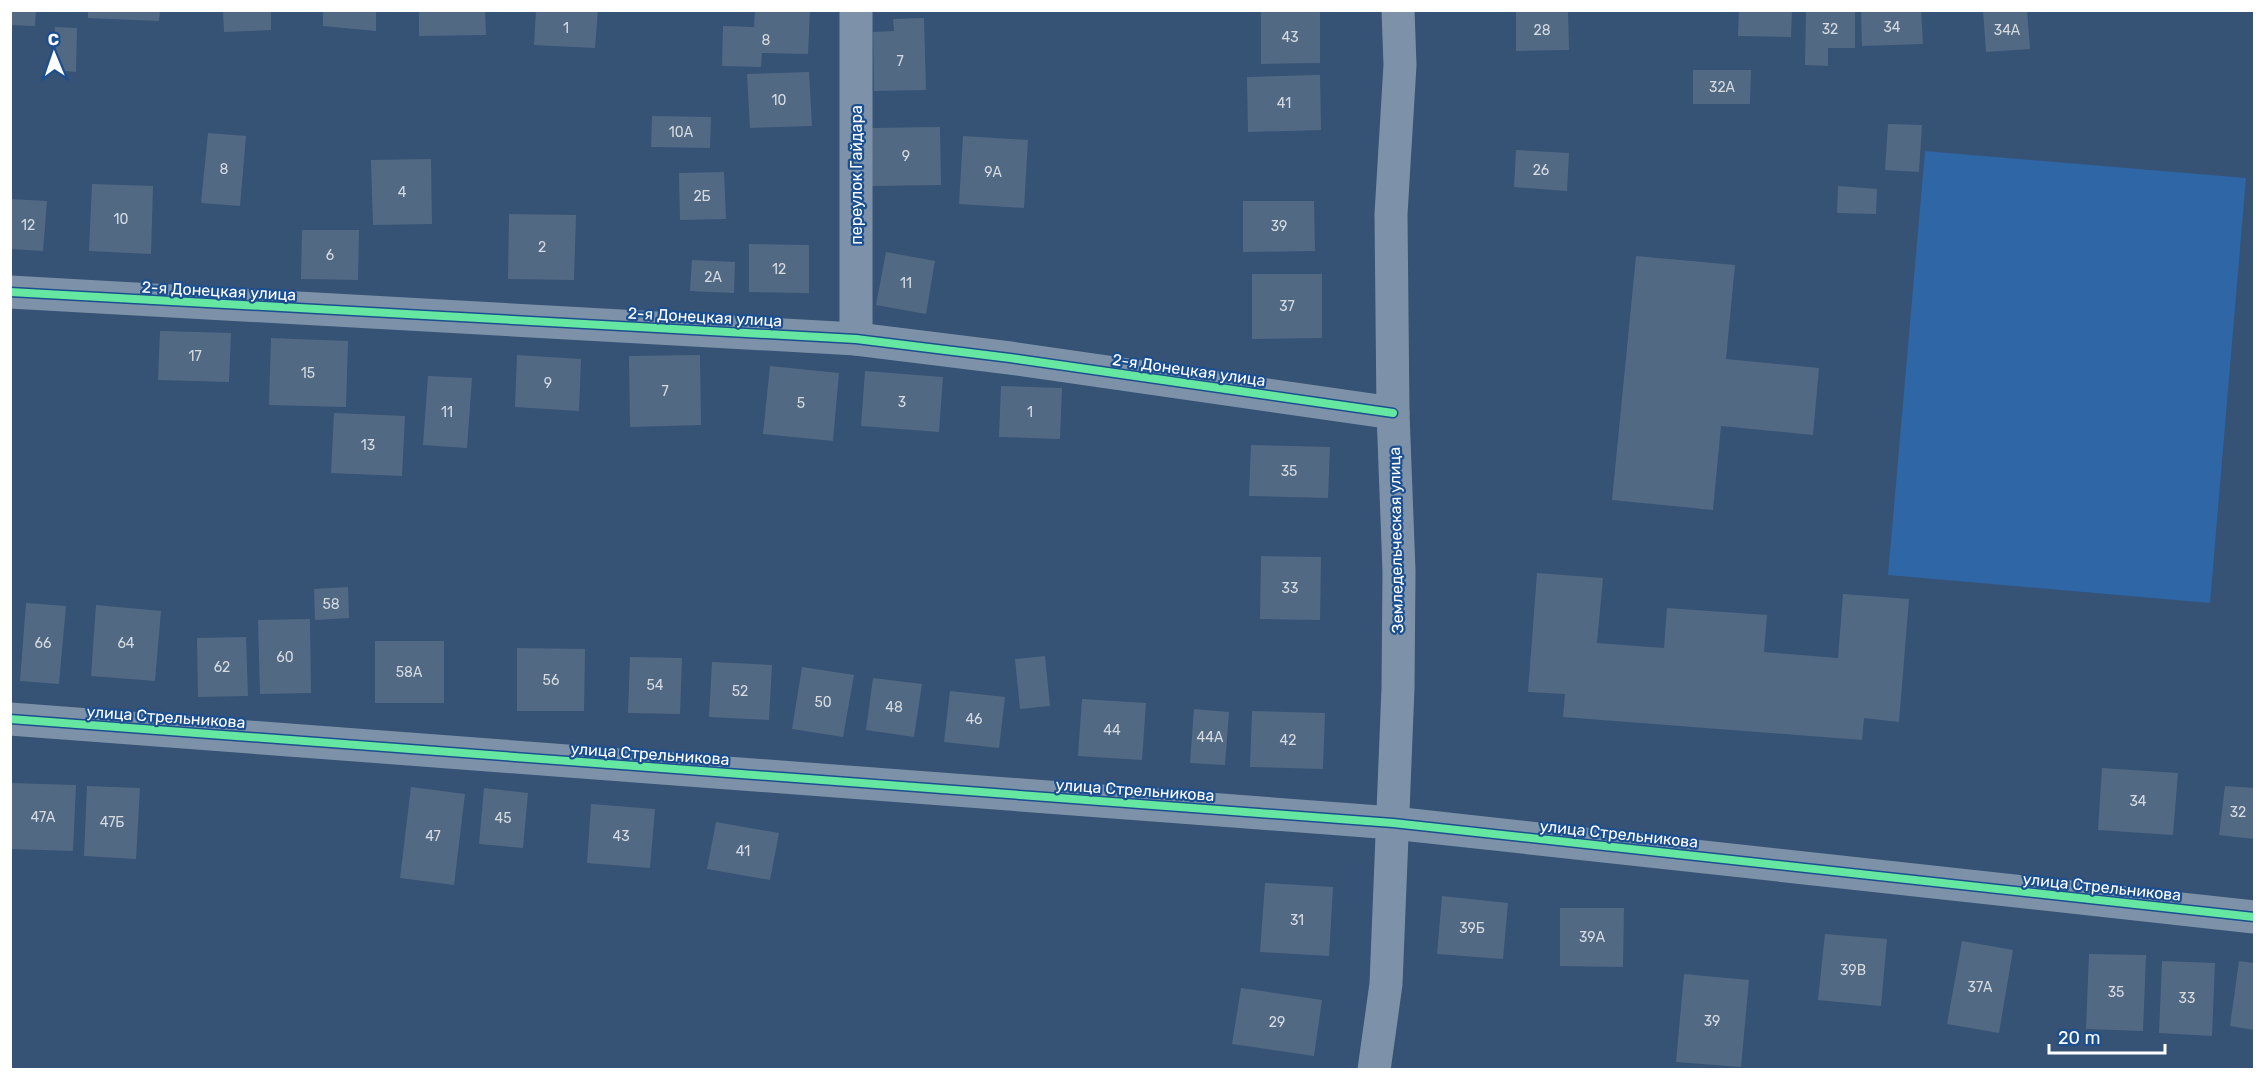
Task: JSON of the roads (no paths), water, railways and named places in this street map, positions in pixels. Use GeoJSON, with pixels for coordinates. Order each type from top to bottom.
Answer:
{"type":"FeatureCollection","features":[{"type":"Feature","properties":{"kind":"street","name":"переулок Гайдара"},"geometry":{"type":"LineString","coordinates":[[856,10],[856,339]]}},
{"type":"Feature","properties":{"kind":"street","name":"Земледельческая улица"},"geometry":{"type":"LineString","coordinates":[[1374,1070],[1386,984],[1398,688],[1399,571],[1393,413],[1390,214],[1400,65],[1398,10]]}},
{"type":"Feature","properties":{"kind":"street","name":"2-я Донецкая улица"},"geometry":{"type":"LineString","coordinates":[[10,292],[856,339],[1010,358],[1393,413]]}},
{"type":"Feature","properties":{"kind":"street","name":"улица Стрельникова"},"geometry":{"type":"LineString","coordinates":[[10,719],[1393,823],[2254,917]]}}]}
